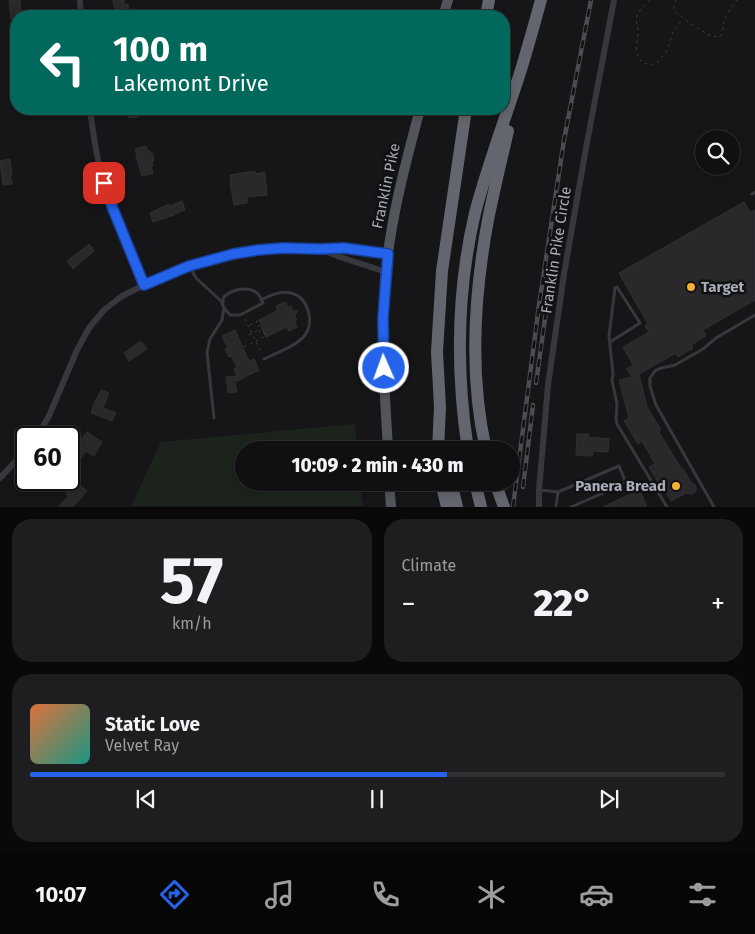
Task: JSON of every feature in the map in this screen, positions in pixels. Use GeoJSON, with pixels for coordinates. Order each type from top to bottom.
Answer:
{"type":"FeatureCollection","features":[{"type":"Feature","properties":{"kind":"highway"},"geometry":{"type":"LineString","coordinates":[[510,103],[541,0]]}},
{"type":"Feature","properties":{"kind":"highway"},"geometry":{"type":"LineString","coordinates":[[484,441],[476,375],[475,331],[478,285],[490,209],[520,74]]}},
{"type":"Feature","properties":{"kind":"highway"},"geometry":{"type":"LineString","coordinates":[[445,441],[440,407],[437,352],[442,271],[465,115]]}},
{"type":"Feature","properties":{"kind":"highway"},"geometry":{"type":"LineString","coordinates":[[467,441],[462,398],[460,352],[466,266],[478,201],[506,115]]}},
{"type":"Feature","properties":{"kind":"highway"},"geometry":{"type":"LineString","coordinates":[[438,441],[440,407]]}},
{"type":"Feature","properties":{"kind":"highway"},"geometry":{"type":"LineString","coordinates":[[443,491],[447,506]]}},
{"type":"Feature","properties":{"kind":"highway"},"geometry":{"type":"LineString","coordinates":[[453,491],[457,506]]}},
{"type":"Feature","properties":{"kind":"highway"},"geometry":{"type":"LineString","coordinates":[[498,491],[504,506]]}},
{"type":"Feature","properties":{"kind":"main road","name":"Franklin Pike"},"geometry":{"type":"LineString","coordinates":[[388,441],[383,341],[383,304],[386,272],[400,189],[418,115]]}},
{"type":"Feature","properties":{"kind":"main road"},"geometry":{"type":"LineString","coordinates":[[390,491],[391,506]]}},
{"type":"Feature","properties":{"kind":"street","name":"Franklin Pike Circle"},"geometry":{"type":"LineString","coordinates":[[539,506],[548,385],[564,274],[614,0]]}},
{"type":"Feature","properties":{"kind":"street"},"geometry":{"type":"LineString","coordinates":[[91,115],[104,183],[111,205],[144,285]]}},
{"type":"Feature","properties":{"kind":"street"},"geometry":{"type":"LineString","coordinates":[[43,426],[88,328],[113,302],[144,285],[189,266],[233,254],[283,248],[344,248],[388,254]]}},
{"type":"Feature","properties":{"kind":"street"},"geometry":{"type":"LineString","coordinates":[[320,249],[386,272]]}},
{"type":"Feature","properties":{"kind":"street"},"geometry":{"type":"LineString","coordinates":[[0,478],[15,462]]}},
{"type":"Feature","properties":{"kind":"lane"},"geometry":{"type":"LineString","coordinates":[[189,266],[196,278],[221,301],[230,315],[242,314],[263,303],[258,293],[252,290],[242,289],[214,294]]}},
{"type":"Feature","properties":{"kind":"lane"},"geometry":{"type":"LineString","coordinates":[[610,342],[640,323],[618,287],[615,288],[609,336],[612,380],[618,404],[617,424],[666,506]]}},
{"type":"Feature","properties":{"kind":"lane"},"geometry":{"type":"LineString","coordinates":[[214,418],[207,352],[210,339],[222,320],[223,298],[231,292]]}},
{"type":"Feature","properties":{"kind":"lane"},"geometry":{"type":"LineString","coordinates":[[261,300],[279,292],[292,293],[304,302],[310,318],[308,330],[302,338],[264,359]]}},
{"type":"Feature","properties":{"kind":"lane"},"geometry":{"type":"LineString","coordinates":[[714,506],[656,405],[650,381],[651,376],[661,368],[675,365],[755,315]]}},
{"type":"Feature","properties":{"kind":"lane"},"geometry":{"type":"LineString","coordinates":[[539,490],[558,492],[619,466],[626,483],[571,506]]}},
{"type":"Feature","properties":{"kind":"lane"},"geometry":{"type":"LineString","coordinates":[[556,506],[558,492]]}},
{"type":"Feature","properties":{"kind":"path"},"geometry":{"type":"LineString","coordinates":[[650,0],[638,13],[636,20],[638,31],[636,50],[638,56],[645,64],[651,65],[660,59],[668,48],[673,31],[683,19]]}},
{"type":"Feature","properties":{"kind":"path"},"geometry":{"type":"LineString","coordinates":[[676,0],[674,11],[683,19],[710,36],[718,37],[723,33],[723,23],[737,0]]}},
{"type":"Feature","properties":{"kind":"path"},"geometry":{"type":"LineString","coordinates":[[242,314],[264,359]]}},
{"type":"Feature","properties":{"kind":"path"},"geometry":{"type":"LineString","coordinates":[[248,326],[258,321],[260,324],[259,330]]}},
{"type":"Feature","properties":{"kind":"path"},"geometry":{"type":"LineString","coordinates":[[249,335],[259,330]]}},
{"type":"Feature","properties":{"kind":"path"},"geometry":{"type":"LineString","coordinates":[[244,347],[266,336],[259,330]]}},
{"type":"Feature","properties":{"kind":"shaded area"},"geometry":{"type":"Polygon","coordinates":[[[355,424],[356,441],[235,441],[235,491],[361,491],[363,506],[131,506],[161,442],[355,424]]]}},
{"type":"Feature","properties":{"kind":"building"},"geometry":{"type":"Polygon","coordinates":[[[9,0],[20,0],[21,10],[10,10],[9,0]]]}},
{"type":"Feature","properties":{"kind":"building"},"geometry":{"type":"Polygon","coordinates":[[[113,0],[124,0],[124,5],[128,4],[129,10],[115,10],[113,0]]]}},
{"type":"Feature","properties":{"kind":"building"},"geometry":{"type":"Polygon","coordinates":[[[129,115],[138,115],[138,117],[129,118],[129,115]]]}},
{"type":"Feature","properties":{"kind":"building"},"geometry":{"type":"Polygon","coordinates":[[[146,146],[150,154],[152,153],[154,160],[152,161],[153,166],[151,166],[153,173],[142,176],[135,149],[146,146]]]}},
{"type":"Feature","properties":{"kind":"building"},"geometry":{"type":"Polygon","coordinates":[[[10,159],[12,184],[3,185],[0,161],[10,159]]]}},
{"type":"Feature","properties":{"kind":"building"},"geometry":{"type":"Polygon","coordinates":[[[255,171],[255,174],[265,172],[267,195],[247,197],[247,203],[234,205],[230,175],[255,171]]]}},
{"type":"Feature","properties":{"kind":"building"},"geometry":{"type":"Polygon","coordinates":[[[182,201],[185,210],[153,222],[150,213],[169,204],[170,206],[182,201]]]}},
{"type":"Feature","properties":{"kind":"building","name":"Target"},"geometry":{"type":"Polygon","coordinates":[[[744,202],[750,212],[755,210],[755,300],[703,330],[706,336],[691,345],[693,348],[678,357],[676,353],[639,374],[647,407],[661,430],[659,432],[682,470],[696,486],[694,493],[686,493],[671,501],[649,467],[655,464],[642,441],[638,444],[624,421],[629,418],[619,380],[632,377],[627,369],[633,365],[623,347],[649,332],[645,326],[648,324],[619,273],[744,202]]]}},
{"type":"Feature","properties":{"kind":"building"},"geometry":{"type":"Polygon","coordinates":[[[89,244],[94,251],[73,269],[67,261],[89,244]]]}},
{"type":"Feature","properties":{"kind":"building"},"geometry":{"type":"Polygon","coordinates":[[[285,302],[288,308],[291,306],[293,311],[297,311],[295,316],[297,320],[294,321],[297,327],[289,331],[287,327],[266,337],[259,320],[278,310],[276,306],[285,302]]]}},
{"type":"Feature","properties":{"kind":"building"},"geometry":{"type":"Polygon","coordinates":[[[235,330],[249,361],[254,359],[259,370],[235,382],[237,392],[228,393],[226,377],[237,376],[234,369],[237,367],[225,349],[228,348],[222,336],[235,330]]]}},
{"type":"Feature","properties":{"kind":"building"},"geometry":{"type":"Polygon","coordinates":[[[141,341],[147,349],[129,361],[124,353],[141,341]]]}},
{"type":"Feature","properties":{"kind":"building"},"geometry":{"type":"Polygon","coordinates":[[[101,390],[109,393],[103,408],[116,413],[112,421],[91,413],[101,390]]]}},
{"type":"Feature","properties":{"kind":"building"},"geometry":{"type":"Polygon","coordinates":[[[87,432],[102,442],[94,456],[86,451],[80,460],[80,437],[82,438],[87,432]]]}},
{"type":"Feature","properties":{"kind":"building"},"geometry":{"type":"Polygon","coordinates":[[[577,434],[589,434],[588,437],[609,439],[608,452],[593,451],[592,456],[576,455],[577,434]]]}},
{"type":"Feature","properties":{"kind":"building"},"geometry":{"type":"Polygon","coordinates":[[[80,485],[87,491],[73,507],[59,507],[68,496],[66,494],[70,491],[80,491],[80,485]]]}},
{"type":"Feature","properties":{"kind":"building"},"geometry":{"type":"Polygon","coordinates":[[[637,491],[638,494],[641,493],[647,507],[603,507],[637,491]]]}},
{"type":"Feature","properties":{"kind":"railway"},"geometry":{"type":"LineString","coordinates":[[513,507],[539,305],[564,140],[591,0]]}},
{"type":"Feature","properties":{"kind":"railway"},"geometry":{"type":"LineString","coordinates":[[536,383],[552,269]]}},
{"type":"Feature","properties":{"kind":"railway"},"geometry":{"type":"LineString","coordinates":[[523,487],[533,405]]}},
{"type":"Feature","properties":{"kind":"place","name":"Target"},"geometry":{"type":"Point","coordinates":[691,287]}},
{"type":"Feature","properties":{"kind":"place","name":"Panera Bread"},"geometry":{"type":"Point","coordinates":[676,486]}},
{"type":"Feature","properties":{"kind":"route"},"geometry":{"type":"LineString","coordinates":[[104,183],[144,285],[189,266],[233,254],[258,250],[344,248],[388,254],[383,318],[384,368]]}}]}
